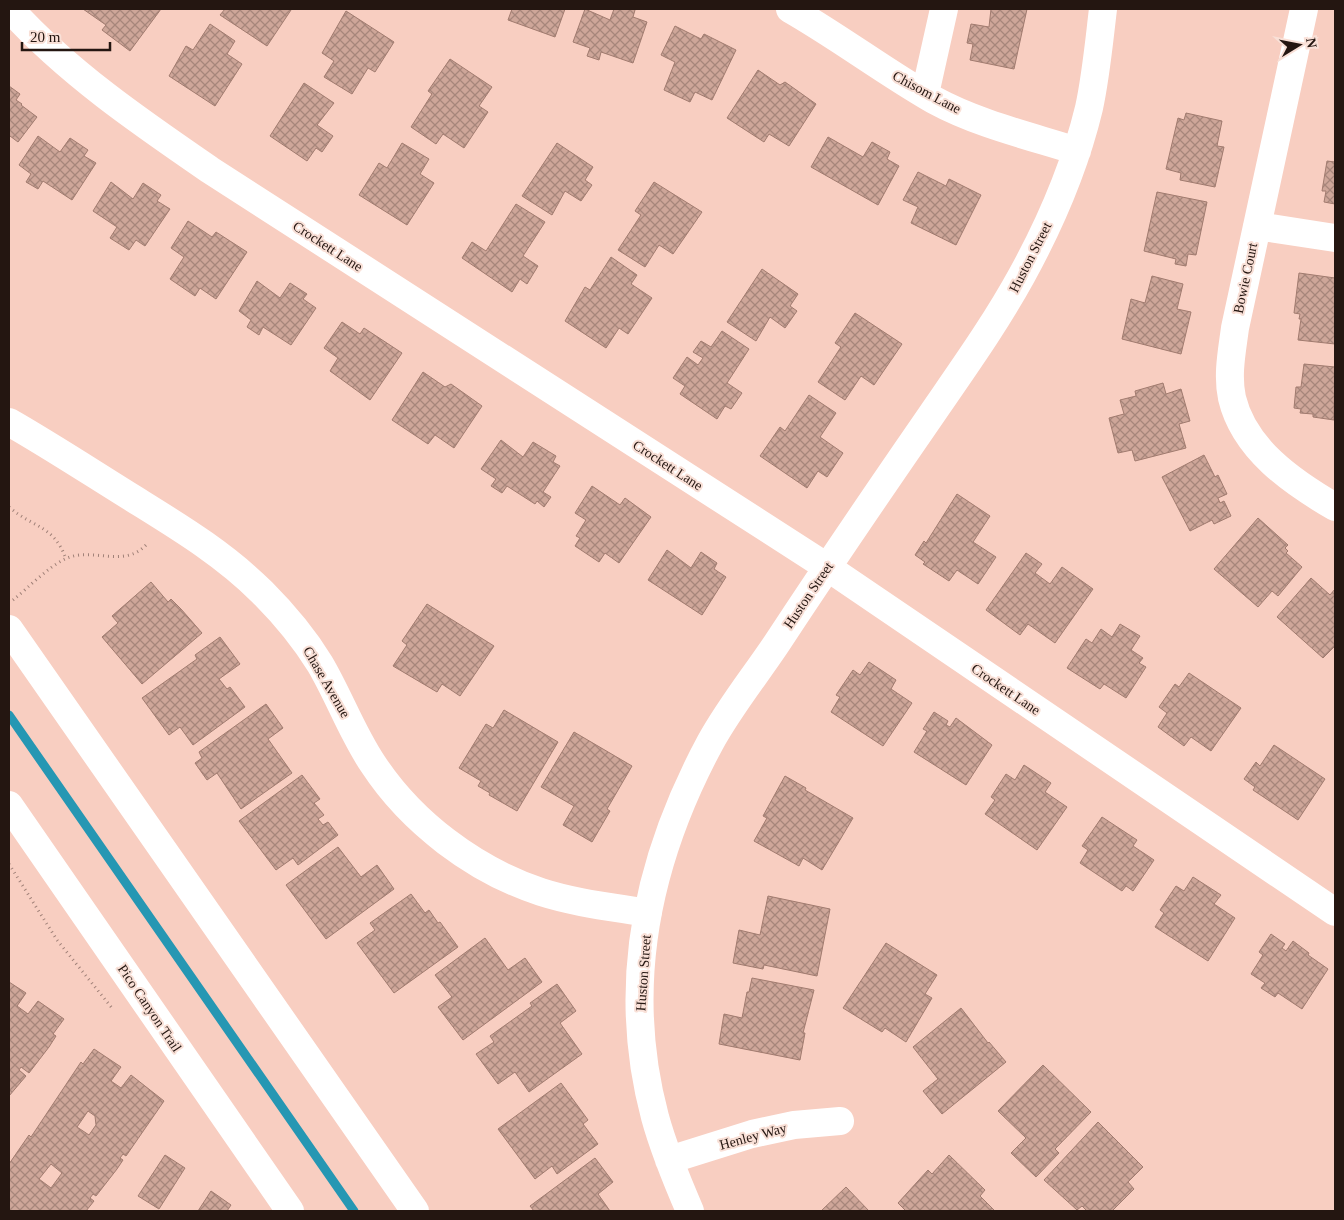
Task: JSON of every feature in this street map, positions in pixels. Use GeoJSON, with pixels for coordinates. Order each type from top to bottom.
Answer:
{"type":"FeatureCollection","features":[{"type":"Feature","properties":{"kind":"street","name":"Crockett Lane"},"geometry":{"type":"LineString","coordinates":[[10,9],[55,53],[150,129],[210,170],[827,567],[1335,912]]}},
{"type":"Feature","properties":{"kind":"street","name":"Chisom Lane"},"geometry":{"type":"LineString","coordinates":[[790,9],[826,29],[925,94],[991,124],[1077,151]]}},
{"type":"Feature","properties":{"kind":"street"},"geometry":{"type":"LineString","coordinates":[[925,94],[944,9]]}},
{"type":"Feature","properties":{"kind":"street","name":"Huston Street"},"geometry":{"type":"LineString","coordinates":[[690,1211],[669,1160],[655,1117],[644,1068],[639,1016],[641,967],[648,913],[654,880],[668,834],[708,748],[827,567],[990,330],[1023,274],[1077,151],[1089,106],[1103,9]]}},
{"type":"Feature","properties":{"kind":"street","name":"Bowie Court"},"geometry":{"type":"LineString","coordinates":[[1304,9],[1234,328],[1230,368],[1232,396],[1240,424],[1256,445],[1278,468],[1335,507]]}},
{"type":"Feature","properties":{"kind":"street"},"geometry":{"type":"LineString","coordinates":[[1257,226],[1335,238]]}},
{"type":"Feature","properties":{"kind":"street","name":"Chase Avenue"},"geometry":{"type":"LineString","coordinates":[[9,422],[188,533],[225,559],[262,592],[294,626],[320,664],[373,764],[402,802],[434,831],[479,862],[502,875],[541,892],[648,913]]}},
{"type":"Feature","properties":{"kind":"street"},"geometry":{"type":"LineString","coordinates":[[9,629],[415,1211]]}},
{"type":"Feature","properties":{"kind":"street","name":"Pico Canyon Trail"},"geometry":{"type":"LineString","coordinates":[[9,805],[290,1211]]}},
{"type":"Feature","properties":{"kind":"street","name":"Henley Way"},"geometry":{"type":"LineString","coordinates":[[669,1160],[752,1134],[794,1125],[840,1121]]}},
{"type":"Feature","properties":{"kind":"path"},"geometry":{"type":"LineString","coordinates":[[9,507],[31,523],[51,532],[60,543],[66,559]]}},
{"type":"Feature","properties":{"kind":"path"},"geometry":{"type":"LineString","coordinates":[[9,604],[66,559],[91,555],[124,558],[139,552],[146,545]]}},
{"type":"Feature","properties":{"kind":"path"},"geometry":{"type":"LineString","coordinates":[[9,864],[57,940],[113,1009]]}},
{"type":"Feature","properties":{"kind":"building"},"geometry":{"type":"Polygon","coordinates":[[[83,9],[161,9],[130,51],[102,30],[106,25],[83,9]]]}},
{"type":"Feature","properties":{"kind":"building"},"geometry":{"type":"Polygon","coordinates":[[[225,9],[291,10],[267,46],[220,15],[225,9]]]}},
{"type":"Feature","properties":{"kind":"building"},"geometry":{"type":"Polygon","coordinates":[[[512,9],[565,9],[555,37],[508,20],[512,9]]]}},
{"type":"Feature","properties":{"kind":"building"},"geometry":{"type":"Polygon","coordinates":[[[585,9],[610,20],[614,9],[633,9],[635,10],[633,17],[647,22],[633,63],[601,52],[599,60],[587,56],[590,48],[573,42],[585,9]]]}},
{"type":"Feature","properties":{"kind":"building"},"geometry":{"type":"Polygon","coordinates":[[[991,9],[1027,9],[1014,69],[970,60],[973,44],[967,43],[971,24],[989,27],[991,9]]]}},
{"type":"Feature","properties":{"kind":"building"},"geometry":{"type":"Polygon","coordinates":[[[346,11],[394,42],[375,72],[368,68],[352,94],[324,77],[334,61],[322,53],[346,11]]]}},
{"type":"Feature","properties":{"kind":"building"},"geometry":{"type":"Polygon","coordinates":[[[210,24],[235,41],[227,54],[242,64],[215,106],[169,76],[186,46],[193,50],[210,24]]]}},
{"type":"Feature","properties":{"kind":"building"},"geometry":{"type":"Polygon","coordinates":[[[675,26],[701,39],[704,34],[736,50],[712,100],[695,92],[690,102],[664,90],[675,62],[661,55],[675,26]]]}},
{"type":"Feature","properties":{"kind":"building"},"geometry":{"type":"Polygon","coordinates":[[[450,59],[492,87],[479,106],[488,112],[464,148],[443,134],[436,144],[411,127],[432,94],[428,91],[450,59]]]}},
{"type":"Feature","properties":{"kind":"building"},"geometry":{"type":"Polygon","coordinates":[[[758,70],[780,85],[785,82],[816,104],[789,146],[769,134],[764,142],[727,118],[758,70]]]}},
{"type":"Feature","properties":{"kind":"building"},"geometry":{"type":"Polygon","coordinates":[[[304,83],[334,103],[317,125],[333,136],[322,152],[316,148],[307,161],[270,136],[304,83]]]}},
{"type":"Feature","properties":{"kind":"building"},"geometry":{"type":"Polygon","coordinates":[[[9,86],[20,94],[16,100],[37,117],[18,142],[10,136],[9,138],[9,86]]]}},
{"type":"Feature","properties":{"kind":"building"},"geometry":{"type":"Polygon","coordinates":[[[1186,113],[1222,121],[1217,146],[1224,147],[1215,187],[1180,180],[1181,173],[1166,169],[1178,118],[1184,120],[1186,113]]]}},
{"type":"Feature","properties":{"kind":"building"},"geometry":{"type":"Polygon","coordinates":[[[38,136],[60,152],[70,138],[88,150],[84,156],[96,163],[72,200],[43,181],[38,189],[26,182],[31,174],[19,165],[38,136]]]}},
{"type":"Feature","properties":{"kind":"building"},"geometry":{"type":"Polygon","coordinates":[[[828,137],[863,157],[872,142],[890,152],[887,159],[899,166],[878,205],[811,167],[828,137]]]}},
{"type":"Feature","properties":{"kind":"building"},"geometry":{"type":"Polygon","coordinates":[[[402,143],[429,159],[420,174],[434,183],[407,225],[359,195],[379,163],[387,168],[402,143]]]}},
{"type":"Feature","properties":{"kind":"building"},"geometry":{"type":"Polygon","coordinates":[[[557,143],[593,167],[585,180],[592,185],[581,201],[565,191],[552,215],[522,196],[557,143]]]}},
{"type":"Feature","properties":{"kind":"building"},"geometry":{"type":"Polygon","coordinates":[[[1327,161],[1335,162],[1335,204],[1324,202],[1326,191],[1322,191],[1327,161]]]}},
{"type":"Feature","properties":{"kind":"building"},"geometry":{"type":"Polygon","coordinates":[[[918,172],[946,186],[949,179],[981,195],[956,245],[911,223],[918,207],[903,200],[918,172]]]}},
{"type":"Feature","properties":{"kind":"building"},"geometry":{"type":"Polygon","coordinates":[[[111,182],[133,199],[143,183],[161,195],[157,201],[170,209],[145,246],[136,240],[129,250],[110,238],[117,227],[93,211],[111,182]]]}},
{"type":"Feature","properties":{"kind":"building"},"geometry":{"type":"Polygon","coordinates":[[[654,182],[702,212],[673,254],[659,245],[645,267],[618,250],[641,215],[635,211],[654,182]]]}},
{"type":"Feature","properties":{"kind":"building"},"geometry":{"type":"Polygon","coordinates":[[[1157,192],[1207,202],[1196,255],[1188,254],[1186,266],[1175,264],[1176,259],[1144,251],[1157,192]]]}},
{"type":"Feature","properties":{"kind":"building"},"geometry":{"type":"Polygon","coordinates":[[[516,204],[545,222],[523,256],[538,266],[527,284],[520,279],[512,292],[462,258],[472,242],[486,251],[516,204]]]}},
{"type":"Feature","properties":{"kind":"building"},"geometry":{"type":"Polygon","coordinates":[[[188,221],[212,237],[216,232],[247,252],[216,299],[200,288],[195,296],[170,279],[184,257],[171,248],[188,221]]]}},
{"type":"Feature","properties":{"kind":"building"},"geometry":{"type":"Polygon","coordinates":[[[611,257],[637,275],[631,284],[652,298],[628,334],[619,328],[606,348],[565,321],[585,287],[590,290],[611,257]]]}},
{"type":"Feature","properties":{"kind":"building"},"geometry":{"type":"Polygon","coordinates":[[[762,269],[798,294],[790,306],[797,311],[785,328],[770,317],[756,341],[727,322],[762,269]]]}},
{"type":"Feature","properties":{"kind":"building"},"geometry":{"type":"Polygon","coordinates":[[[1299,273],[1335,278],[1335,344],[1298,340],[1301,319],[1299,319],[1300,314],[1294,313],[1299,273]]]}},
{"type":"Feature","properties":{"kind":"building"},"geometry":{"type":"Polygon","coordinates":[[[1152,276],[1183,284],[1177,309],[1191,312],[1181,354],[1122,339],[1131,299],[1145,303],[1152,276]]]}},
{"type":"Feature","properties":{"kind":"building"},"geometry":{"type":"Polygon","coordinates":[[[257,281],[280,298],[290,283],[307,294],[303,299],[316,308],[291,345],[263,327],[259,335],[247,327],[251,320],[239,311],[257,281]]]}},
{"type":"Feature","properties":{"kind":"building"},"geometry":{"type":"Polygon","coordinates":[[[855,313],[902,344],[874,385],[861,376],[845,400],[818,382],[841,347],[835,343],[855,313]]]}},
{"type":"Feature","properties":{"kind":"building"},"geometry":{"type":"Polygon","coordinates":[[[342,322],[360,334],[364,328],[402,353],[370,400],[330,371],[338,358],[324,348],[342,322]]]}},
{"type":"Feature","properties":{"kind":"building"},"geometry":{"type":"Polygon","coordinates":[[[722,331],[749,349],[727,383],[742,393],[731,409],[725,406],[717,419],[680,394],[685,386],[673,378],[687,357],[698,365],[703,358],[693,352],[701,341],[711,347],[722,331]]]}},
{"type":"Feature","properties":{"kind":"building"},"geometry":{"type":"Polygon","coordinates":[[[1304,364],[1335,367],[1334,420],[1313,417],[1313,414],[1300,413],[1301,409],[1294,408],[1296,387],[1301,387],[1304,364]]]}},
{"type":"Feature","properties":{"kind":"building"},"geometry":{"type":"Polygon","coordinates":[[[423,372],[445,387],[451,384],[482,406],[454,448],[435,435],[428,444],[392,420],[423,372]]]}},
{"type":"Feature","properties":{"kind":"building"},"geometry":{"type":"Polygon","coordinates":[[[1163,383],[1166,394],[1181,389],[1190,421],[1179,424],[1186,448],[1135,461],[1132,450],[1118,453],[1109,418],[1124,414],[1120,400],[1136,396],[1135,391],[1163,383]]]}},
{"type":"Feature","properties":{"kind":"building"},"geometry":{"type":"Polygon","coordinates":[[[809,395],[836,413],[820,437],[843,453],[827,477],[818,471],[807,488],[760,456],[780,427],[785,431],[809,395]]]}},
{"type":"Feature","properties":{"kind":"building"},"geometry":{"type":"Polygon","coordinates":[[[501,440],[523,457],[533,442],[556,456],[553,462],[560,466],[543,492],[551,497],[544,507],[537,501],[535,504],[507,486],[502,493],[491,486],[496,479],[481,469],[501,440]]]}},
{"type":"Feature","properties":{"kind":"building"},"geometry":{"type":"Polygon","coordinates":[[[1204,455],[1215,477],[1218,475],[1227,494],[1218,498],[1220,503],[1224,501],[1231,516],[1214,524],[1212,520],[1190,531],[1162,477],[1204,455]]]}},
{"type":"Feature","properties":{"kind":"building"},"geometry":{"type":"Polygon","coordinates":[[[592,486],[620,505],[625,498],[651,517],[619,563],[605,553],[599,562],[575,546],[580,538],[576,536],[586,520],[575,513],[592,486]]]}},
{"type":"Feature","properties":{"kind":"building"},"geometry":{"type":"Polygon","coordinates":[[[957,494],[990,516],[973,542],[996,557],[978,584],[957,570],[949,581],[923,564],[925,562],[915,555],[924,541],[926,543],[957,494]]]}},
{"type":"Feature","properties":{"kind":"building"},"geometry":{"type":"Polygon","coordinates":[[[1258,518],[1288,545],[1285,548],[1288,551],[1286,553],[1302,567],[1278,596],[1272,591],[1258,607],[1214,569],[1258,518]]]}},
{"type":"Feature","properties":{"kind":"building"},"geometry":{"type":"Polygon","coordinates":[[[667,550],[691,568],[701,552],[717,563],[714,569],[726,577],[702,615],[648,580],[667,550]]]}},
{"type":"Feature","properties":{"kind":"building"},"geometry":{"type":"Polygon","coordinates":[[[1026,553],[1042,564],[1035,573],[1050,584],[1062,567],[1093,589],[1055,643],[1028,624],[1020,635],[986,610],[1026,553]]]}},
{"type":"Feature","properties":{"kind":"building"},"geometry":{"type":"Polygon","coordinates":[[[1311,578],[1330,595],[1335,589],[1335,646],[1323,658],[1277,617],[1311,578]]]}},
{"type":"Feature","properties":{"kind":"building"},"geometry":{"type":"Polygon","coordinates":[[[151,582],[168,602],[171,599],[181,609],[202,633],[142,684],[102,637],[118,623],[112,616],[151,582]]]}},
{"type":"Feature","properties":{"kind":"building"},"geometry":{"type":"Polygon","coordinates":[[[427,604],[494,646],[460,696],[442,684],[437,692],[393,666],[407,645],[402,641],[427,604]]]}},
{"type":"Feature","properties":{"kind":"building"},"geometry":{"type":"Polygon","coordinates":[[[1120,624],[1140,636],[1131,650],[1143,658],[1139,663],[1146,667],[1126,698],[1104,684],[1100,689],[1067,668],[1086,639],[1092,643],[1101,629],[1112,637],[1120,624]]]}},
{"type":"Feature","properties":{"kind":"building"},"geometry":{"type":"Polygon","coordinates":[[[220,637],[240,664],[219,679],[227,689],[230,687],[245,707],[193,745],[180,727],[169,735],[142,698],[197,659],[195,655],[220,637]]]}},
{"type":"Feature","properties":{"kind":"building"},"geometry":{"type":"Polygon","coordinates":[[[869,662],[896,680],[891,689],[912,703],[883,746],[831,712],[840,697],[836,695],[853,670],[860,675],[869,662]]]}},
{"type":"Feature","properties":{"kind":"building"},"geometry":{"type":"Polygon","coordinates":[[[1189,673],[1241,708],[1211,751],[1191,737],[1184,746],[1158,727],[1167,713],[1159,707],[1175,684],[1179,687],[1189,673]]]}},
{"type":"Feature","properties":{"kind":"building"},"geometry":{"type":"Polygon","coordinates":[[[266,704],[283,728],[268,739],[292,773],[241,809],[217,773],[207,780],[195,763],[202,758],[199,752],[266,704]]]}},
{"type":"Feature","properties":{"kind":"building"},"geometry":{"type":"Polygon","coordinates":[[[504,710],[558,742],[517,811],[489,795],[490,793],[478,786],[481,781],[459,768],[486,724],[493,728],[504,710]]]}},
{"type":"Feature","properties":{"kind":"building"},"geometry":{"type":"Polygon","coordinates":[[[934,712],[948,721],[946,725],[950,727],[956,718],[992,745],[966,785],[914,752],[927,731],[923,729],[934,712]]]}},
{"type":"Feature","properties":{"kind":"building"},"geometry":{"type":"Polygon","coordinates":[[[574,732],[632,766],[607,809],[610,811],[592,842],[563,825],[574,806],[541,787],[574,732]]]}},
{"type":"Feature","properties":{"kind":"building"},"geometry":{"type":"Polygon","coordinates":[[[1274,745],[1325,779],[1298,820],[1253,790],[1255,787],[1244,779],[1256,762],[1260,766],[1274,745]]]}},
{"type":"Feature","properties":{"kind":"building"},"geometry":{"type":"Polygon","coordinates":[[[1024,765],[1051,783],[1045,792],[1067,807],[1037,850],[985,814],[995,800],[991,797],[1006,774],[1015,780],[1024,765]]]}},
{"type":"Feature","properties":{"kind":"building"},"geometry":{"type":"Polygon","coordinates":[[[302,775],[320,799],[314,803],[324,815],[318,819],[323,825],[328,822],[338,835],[298,865],[293,858],[276,870],[239,821],[302,775]]]}},
{"type":"Feature","properties":{"kind":"building"},"geometry":{"type":"Polygon","coordinates":[[[785,776],[853,818],[822,870],[803,858],[799,866],[754,841],[767,818],[763,816],[785,776]]]}},
{"type":"Feature","properties":{"kind":"building"},"geometry":{"type":"Polygon","coordinates":[[[1102,817],[1137,840],[1133,846],[1154,860],[1133,891],[1126,886],[1122,891],[1080,863],[1088,850],[1082,846],[1102,817]]]}},
{"type":"Feature","properties":{"kind":"building"},"geometry":{"type":"Polygon","coordinates":[[[338,847],[361,877],[377,865],[394,889],[326,939],[286,885],[338,847]]]}},
{"type":"Feature","properties":{"kind":"building"},"geometry":{"type":"Polygon","coordinates":[[[1193,877],[1221,895],[1214,904],[1235,918],[1208,961],[1155,927],[1164,913],[1160,910],[1176,886],[1184,891],[1193,877]]]}},
{"type":"Feature","properties":{"kind":"building"},"geometry":{"type":"Polygon","coordinates":[[[411,894],[425,913],[429,910],[438,923],[440,922],[458,947],[394,993],[357,943],[375,930],[370,923],[411,894]]]}},
{"type":"Feature","properties":{"kind":"building"},"geometry":{"type":"Polygon","coordinates":[[[768,896],[830,909],[817,976],[764,965],[763,969],[733,963],[739,930],[760,935],[768,896]]]}},
{"type":"Feature","properties":{"kind":"building"},"geometry":{"type":"Polygon","coordinates":[[[1271,934],[1285,944],[1282,948],[1286,951],[1293,941],[1309,953],[1308,955],[1328,969],[1302,1009],[1278,993],[1275,997],[1261,988],[1265,983],[1251,974],[1263,955],[1259,952],[1271,934]]]}},
{"type":"Feature","properties":{"kind":"building"},"geometry":{"type":"Polygon","coordinates":[[[485,938],[508,970],[525,958],[542,982],[463,1040],[438,1007],[452,997],[435,975],[485,938]]]}},
{"type":"Feature","properties":{"kind":"building"},"geometry":{"type":"Polygon","coordinates":[[[886,943],[937,975],[925,994],[932,998],[906,1042],[885,1028],[882,1032],[843,1008],[886,943]]]}},
{"type":"Feature","properties":{"kind":"building"},"geometry":{"type":"Polygon","coordinates":[[[752,978],[814,990],[803,1033],[805,1033],[800,1060],[719,1044],[724,1014],[742,1018],[752,978]]]}},
{"type":"Feature","properties":{"kind":"building"},"geometry":{"type":"Polygon","coordinates":[[[9,982],[26,993],[17,1006],[28,1014],[38,1001],[64,1019],[53,1034],[56,1036],[49,1047],[29,1073],[21,1067],[19,1070],[26,1076],[9,1096],[9,982]]]}},
{"type":"Feature","properties":{"kind":"building"},"geometry":{"type":"Polygon","coordinates":[[[557,984],[576,1011],[560,1023],[582,1054],[529,1092],[515,1072],[498,1084],[476,1054],[494,1042],[490,1036],[532,1006],[530,1003],[557,984]]]}},
{"type":"Feature","properties":{"kind":"building"},"geometry":{"type":"Polygon","coordinates":[[[961,1008],[988,1043],[1006,1062],[942,1114],[923,1091],[938,1079],[913,1047],[961,1008]]]}},
{"type":"Feature","properties":{"kind":"building"},"geometry":{"type":"Polygon","coordinates":[[[94,1049],[121,1067],[111,1081],[121,1088],[131,1075],[164,1101],[126,1156],[123,1154],[120,1158],[123,1160],[117,1169],[96,1196],[93,1194],[90,1198],[94,1201],[86,1211],[9,1211],[9,1164],[29,1135],[31,1137],[81,1062],[83,1064],[94,1049]],[[88,1111],[77,1127],[89,1135],[96,1125],[95,1116],[88,1111]],[[51,1164],[39,1179],[51,1188],[62,1173],[51,1164]]]}},
{"type":"Feature","properties":{"kind":"building"},"geometry":{"type":"Polygon","coordinates":[[[1043,1065],[1091,1112],[1055,1149],[1059,1153],[1036,1177],[1011,1153],[1026,1138],[998,1111],[1043,1065]]]}},
{"type":"Feature","properties":{"kind":"building"},"geometry":{"type":"Polygon","coordinates":[[[561,1083],[588,1120],[583,1124],[598,1144],[557,1174],[552,1166],[535,1179],[498,1129],[561,1083]]]}},
{"type":"Feature","properties":{"kind":"building"},"geometry":{"type":"Polygon","coordinates":[[[1098,1122],[1143,1167],[1128,1182],[1134,1189],[1112,1211],[1087,1211],[1082,1206],[1077,1210],[1044,1180],[1098,1122]]]}},
{"type":"Feature","properties":{"kind":"building"},"geometry":{"type":"Polygon","coordinates":[[[165,1155],[185,1168],[159,1209],[138,1196],[165,1155]]]}},
{"type":"Feature","properties":{"kind":"building"},"geometry":{"type":"Polygon","coordinates":[[[949,1155],[985,1190],[980,1196],[995,1211],[906,1211],[898,1203],[928,1170],[932,1174],[949,1155]]]}},
{"type":"Feature","properties":{"kind":"building"},"geometry":{"type":"Polygon","coordinates":[[[595,1158],[613,1182],[598,1194],[610,1211],[534,1211],[530,1206],[595,1158]]]}},
{"type":"Feature","properties":{"kind":"building"},"geometry":{"type":"Polygon","coordinates":[[[846,1187],[869,1211],[821,1211],[846,1187]]]}},
{"type":"Feature","properties":{"kind":"building"},"geometry":{"type":"Polygon","coordinates":[[[211,1191],[231,1205],[227,1211],[198,1211],[211,1191]]]}},
{"type":"Feature","properties":{"kind":"waterway"},"geometry":{"type":"LineString","coordinates":[[9,715],[354,1211]]}}]}
